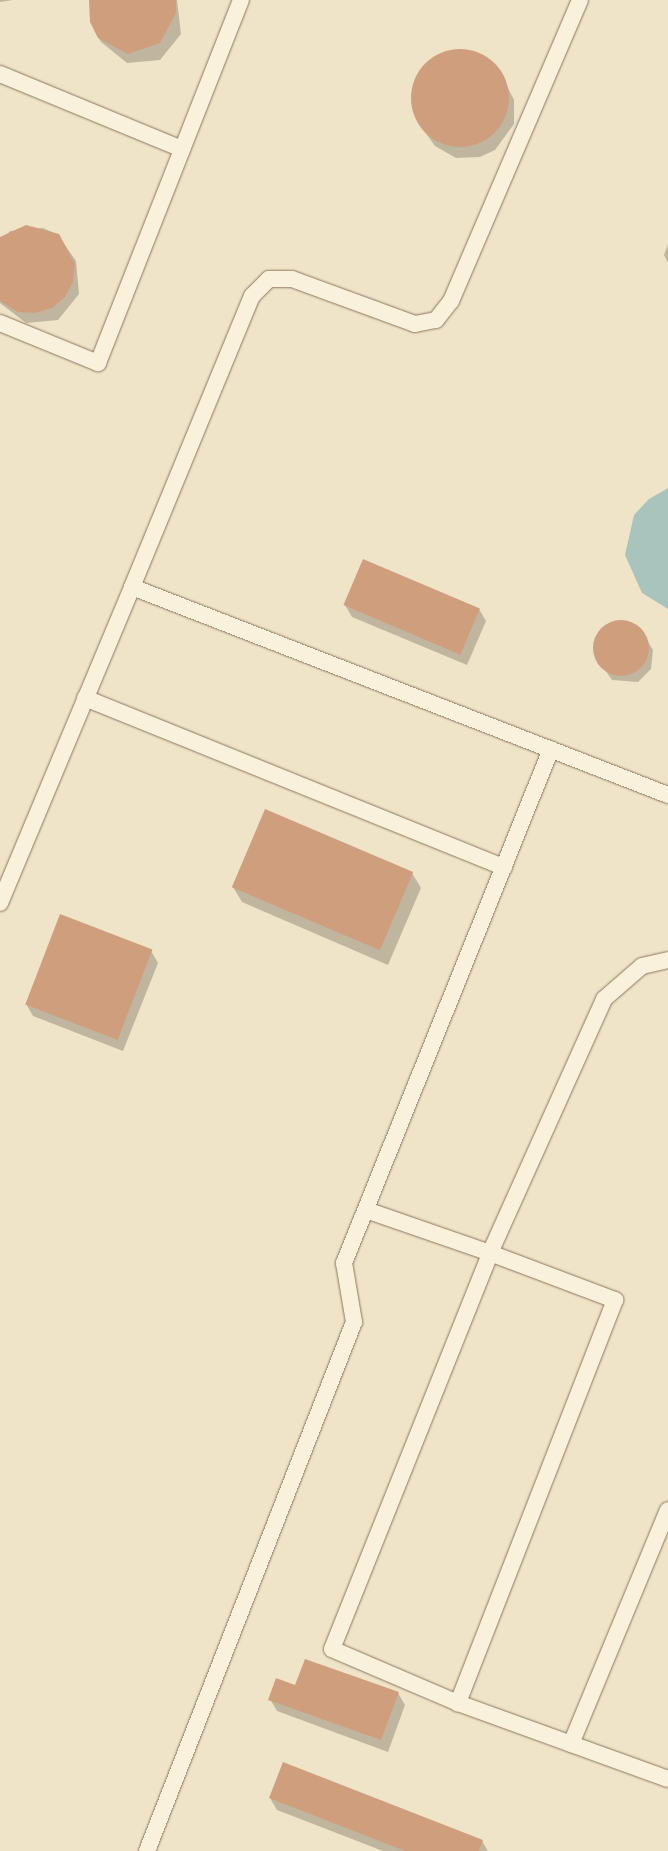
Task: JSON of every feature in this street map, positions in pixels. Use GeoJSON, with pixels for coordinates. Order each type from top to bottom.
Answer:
{"type":"FeatureCollection","features":[{"type":"Feature","properties":{"kind":"lane"},"geometry":{"type":"LineString","coordinates":[[0,324],[98,363],[241,0]]}},
{"type":"Feature","properties":{"kind":"lane"},"geometry":{"type":"LineString","coordinates":[[0,903],[252,296],[269,279],[292,279],[415,324],[436,320],[451,300],[580,0]]}},
{"type":"Feature","properties":{"kind":"lane"},"geometry":{"type":"LineString","coordinates":[[0,74],[182,149]]}},
{"type":"Feature","properties":{"kind":"lane"},"geometry":{"type":"LineString","coordinates":[[132,587],[668,795]]}},
{"type":"Feature","properties":{"kind":"lane"},"geometry":{"type":"LineString","coordinates":[[85,698],[504,866]]}},
{"type":"Feature","properties":{"kind":"lane"},"geometry":{"type":"LineString","coordinates":[[147,1851],[354,1322],[344,1263],[551,749]]}},
{"type":"Feature","properties":{"kind":"lane"},"geometry":{"type":"LineString","coordinates":[[668,960],[642,966],[604,999],[490,1253],[332,1649],[458,1703],[668,1779]]}},
{"type":"Feature","properties":{"kind":"lane"},"geometry":{"type":"LineString","coordinates":[[366,1210],[490,1253],[615,1300],[458,1703]]}},
{"type":"Feature","properties":{"kind":"lane"},"geometry":{"type":"LineString","coordinates":[[571,1744],[668,1510]]}},
{"type":"Feature","properties":{"kind":"water"},"geometry":{"type":"Polygon","coordinates":[[[668,488],[668,609],[642,593],[625,555],[634,515],[649,499],[668,488]]]}},
{"type":"Feature","properties":{"kind":"building"},"geometry":{"type":"Polygon","coordinates":[[[89,0],[176,0],[176,13],[160,43],[128,54],[98,38],[90,22],[89,0]]]}},
{"type":"Feature","properties":{"kind":"building"},"geometry":{"type":"Polygon","coordinates":[[[460,49],[479,53],[495,63],[505,79],[509,98],[505,117],[495,133],[479,143],[460,147],[441,143],[425,133],[415,117],[411,98],[415,79],[425,63],[441,53],[460,49]]]}},
{"type":"Feature","properties":{"kind":"building"},"geometry":{"type":"Polygon","coordinates":[[[26,225],[59,234],[75,264],[73,282],[65,297],[52,308],[35,313],[18,312],[0,301],[0,237],[26,225]]]}},
{"type":"Feature","properties":{"kind":"building"},"geometry":{"type":"Polygon","coordinates":[[[363,559],[480,609],[460,655],[343,605],[363,559]]]}},
{"type":"Feature","properties":{"kind":"building"},"geometry":{"type":"Polygon","coordinates":[[[615,620],[627,620],[641,628],[649,642],[647,659],[641,668],[627,676],[615,676],[605,671],[598,664],[593,654],[593,642],[598,632],[605,625],[615,620]]]}},
{"type":"Feature","properties":{"kind":"building"},"geometry":{"type":"Polygon","coordinates":[[[265,809],[413,872],[380,950],[232,887],[265,809]]]}},
{"type":"Feature","properties":{"kind":"building"},"geometry":{"type":"Polygon","coordinates":[[[60,914],[152,949],[118,1040],[25,1005],[60,914]]]}},
{"type":"Feature","properties":{"kind":"building"},"geometry":{"type":"Polygon","coordinates":[[[305,1659],[399,1692],[381,1740],[268,1700],[276,1678],[295,1685],[305,1659]]]}},
{"type":"Feature","properties":{"kind":"building"},"geometry":{"type":"Polygon","coordinates":[[[283,1762],[483,1840],[479,1851],[405,1851],[269,1798],[283,1762]]]}}]}
